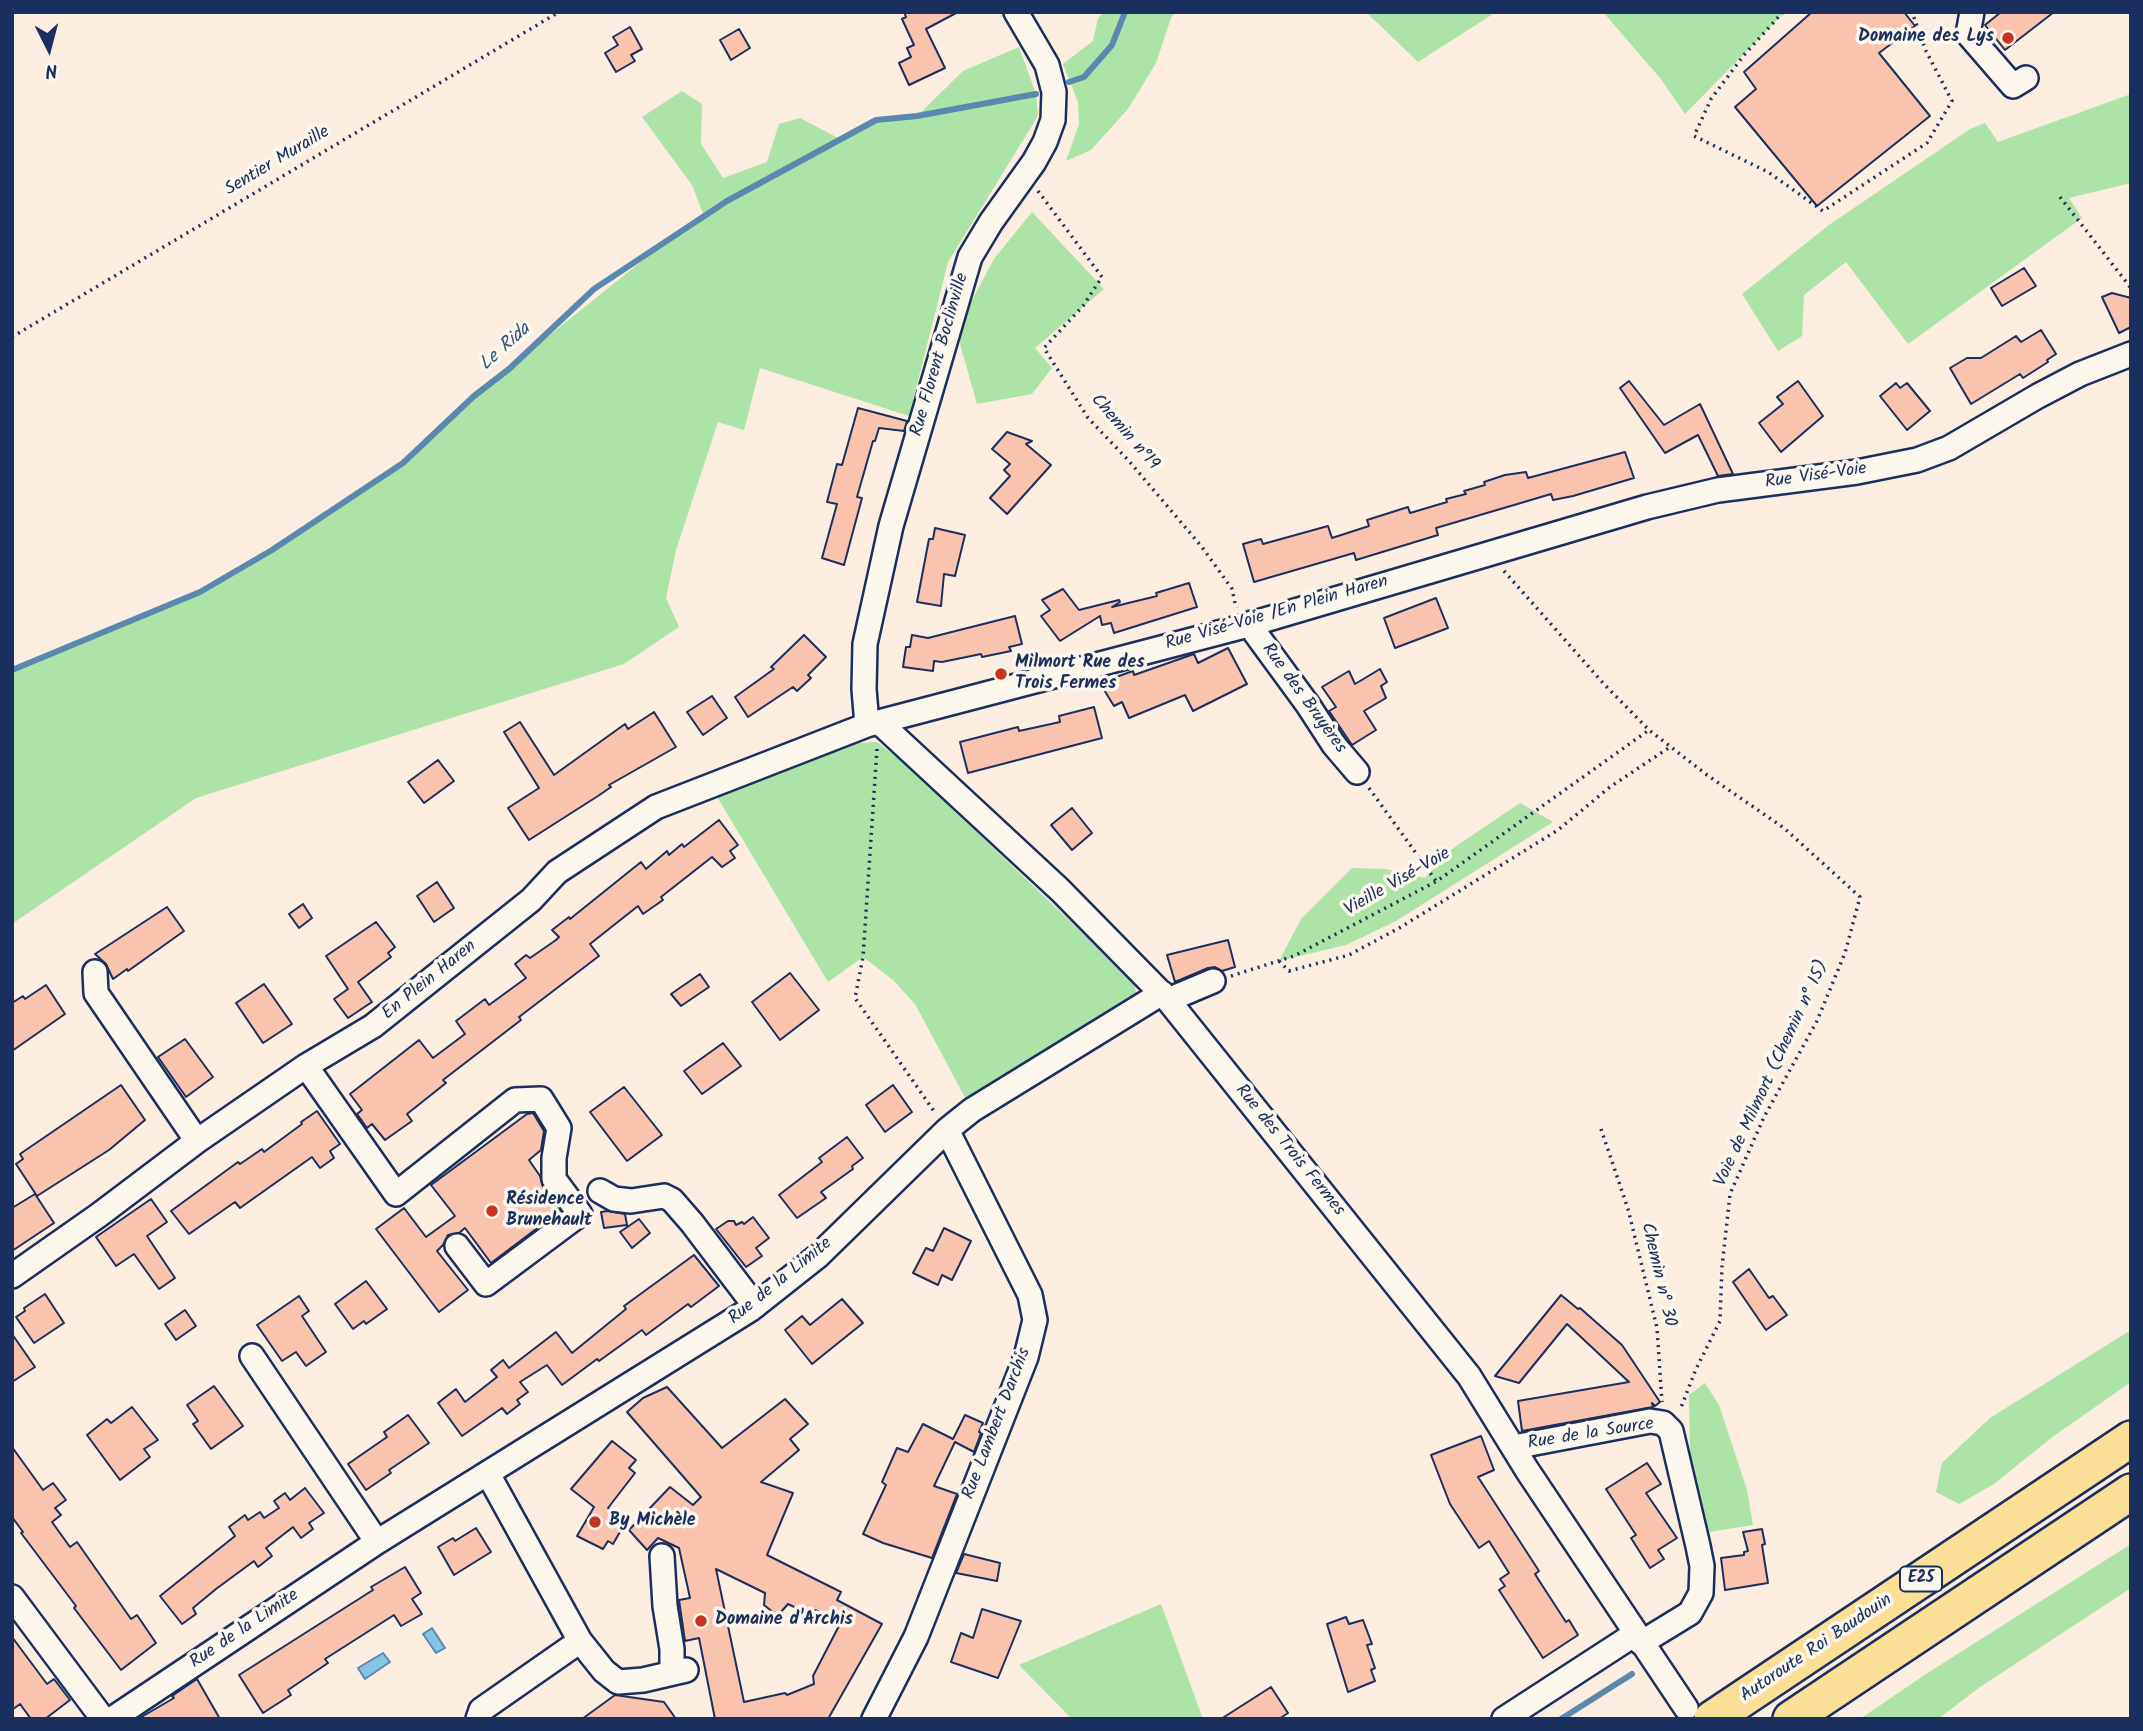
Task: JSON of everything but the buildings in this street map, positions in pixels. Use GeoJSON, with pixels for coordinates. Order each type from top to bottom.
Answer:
{"type":"FeatureCollection","features":[{"type":"Feature","properties":{"kind":"highway","name":"Autoroute Roi Baudouin"},"geometry":{"type":"LineString","coordinates":[[1699,1713],[2131,1439]]}},
{"type":"Feature","properties":{"kind":"highway","name":"E25"},"geometry":{"type":"LineString","coordinates":[[1791,1719],[2131,1492]]}},
{"type":"Feature","properties":{"kind":"street","name":"Rue Florent Boclinville"},"geometry":{"type":"LineString","coordinates":[[873,724],[864,689],[865,643],[891,526],[970,257],[991,222],[1034,162],[1053,120],[1054,92],[1047,65],[1016,12]]}},
{"type":"Feature","properties":{"kind":"street"},"geometry":{"type":"LineString","coordinates":[[1972,12],[1968,34],[2013,86],[2026,78]]}},
{"type":"Feature","properties":{"kind":"street","name":"Rue Visé-Voie"},"geometry":{"type":"LineString","coordinates":[[1483,554],[1647,507],[1718,490],[1857,472],[1917,460],[1949,448],[2080,374],[2131,354]]}},
{"type":"Feature","properties":{"kind":"street","name":"Rue Visé-Voie /En Plein Haren"},"geometry":{"type":"LineString","coordinates":[[873,724],[1247,625],[1483,554]]}},
{"type":"Feature","properties":{"kind":"street","name":"Rue des Bruyères"},"geometry":{"type":"LineString","coordinates":[[1247,625],[1308,705],[1334,745],[1357,772]]}},
{"type":"Feature","properties":{"kind":"street","name":"Rue des Trois Fermes"},"geometry":{"type":"LineString","coordinates":[[873,724],[1060,890],[1165,997],[1469,1376],[1638,1639],[1699,1713]]}},
{"type":"Feature","properties":{"kind":"street","name":"En Plein Haren"},"geometry":{"type":"LineString","coordinates":[[12,1276],[99,1215],[197,1140],[306,1066],[373,1026],[531,900],[557,872],[656,807],[873,724]]}},
{"type":"Feature","properties":{"kind":"street"},"geometry":{"type":"LineString","coordinates":[[95,972],[96,993],[197,1140]]}},
{"type":"Feature","properties":{"kind":"street","name":"Rue de la Limite"},"geometry":{"type":"LineString","coordinates":[[112,1719],[377,1542],[755,1306],[818,1255],[947,1130],[972,1110],[1165,997],[1213,981]]}},
{"type":"Feature","properties":{"kind":"street"},"geometry":{"type":"LineString","coordinates":[[306,1066],[396,1194],[515,1100],[541,1099],[559,1128],[554,1179],[580,1214],[486,1284],[457,1246]]}},
{"type":"Feature","properties":{"kind":"street","name":"Rue Lambert Darchis"},"geometry":{"type":"LineString","coordinates":[[874,1719],[916,1637],[1026,1357],[1035,1320],[1030,1295],[947,1130]]}},
{"type":"Feature","properties":{"kind":"street"},"geometry":{"type":"LineString","coordinates":[[600,1191],[614,1199],[631,1201],[664,1196],[672,1200],[755,1306]]}},
{"type":"Feature","properties":{"kind":"street"},"geometry":{"type":"LineString","coordinates":[[253,1356],[377,1542]]}},
{"type":"Feature","properties":{"kind":"street","name":"Rue de la Source"},"geometry":{"type":"LineString","coordinates":[[1514,1447],[1650,1421],[1663,1423],[1671,1431],[1700,1556],[1701,1593],[1690,1613],[1638,1639]]}},
{"type":"Feature","properties":{"kind":"street"},"geometry":{"type":"LineString","coordinates":[[488,1475],[580,1641],[604,1671],[618,1682],[643,1681],[679,1672],[665,1606],[662,1556]]}},
{"type":"Feature","properties":{"kind":"street"},"geometry":{"type":"LineString","coordinates":[[12,1597],[103,1719]]}},
{"type":"Feature","properties":{"kind":"street"},"geometry":{"type":"LineString","coordinates":[[1504,1719],[1638,1639]]}},
{"type":"Feature","properties":{"kind":"street"},"geometry":{"type":"LineString","coordinates":[[478,1719],[481,1710],[580,1641]]}},
{"type":"Feature","properties":{"kind":"path","name":"Sentier Muraille"},"geometry":{"type":"LineString","coordinates":[[12,337],[559,12]]}},
{"type":"Feature","properties":{"kind":"path"},"geometry":{"type":"LineString","coordinates":[[1783,12],[1744,55],[1711,99],[1694,136],[1768,172],[1823,211],[1927,143],[1952,101],[1926,51],[1912,12]]}},
{"type":"Feature","properties":{"kind":"path","name":"Chemin n°19"},"geometry":{"type":"LineString","coordinates":[[1025,174],[1102,276],[1083,306],[1044,348],[1088,418],[1164,500],[1202,547],[1232,589],[1247,625]]}},
{"type":"Feature","properties":{"kind":"path"},"geometry":{"type":"LineString","coordinates":[[2060,197],[2131,288]]}},
{"type":"Feature","properties":{"kind":"path","name":"Voie de Milmort (Chemin n° 15)"},"geometry":{"type":"LineString","coordinates":[[1483,554],[1499,566],[1603,683],[1649,730],[1784,828],[1860,897],[1845,953],[1817,1021],[1764,1117],[1730,1194],[1722,1267],[1720,1321],[1696,1369],[1671,1431]]}},
{"type":"Feature","properties":{"kind":"path"},"geometry":{"type":"LineString","coordinates":[[873,724],[863,957],[855,998],[947,1130]]}},
{"type":"Feature","properties":{"kind":"path","name":"Vieille Visé-Voie"},"geometry":{"type":"LineString","coordinates":[[1213,981],[1294,956],[1437,881],[1649,730]]}},
{"type":"Feature","properties":{"kind":"path"},"geometry":{"type":"LineString","coordinates":[[1279,961],[1289,971],[1349,955],[1401,927],[1558,830],[1610,787],[1670,747]]}},
{"type":"Feature","properties":{"kind":"path"},"geometry":{"type":"LineString","coordinates":[[1357,772],[1437,881]]}},
{"type":"Feature","properties":{"kind":"path","name":"Chemin n° 30"},"geometry":{"type":"LineString","coordinates":[[1601,1129],[1628,1209],[1657,1328],[1661,1398],[1671,1431]]}},
{"type":"Feature","properties":{"kind":"green space"},"geometry":{"type":"Polygon","coordinates":[[[1104,12],[1175,12],[1156,63],[1128,109],[1091,150],[1066,161],[1079,124],[1078,102],[1063,64],[1093,41],[1098,18],[1104,12]]]}},
{"type":"Feature","properties":{"kind":"green space"},"geometry":{"type":"Polygon","coordinates":[[[1366,12],[1496,12],[1418,62],[1366,12]]]}},
{"type":"Feature","properties":{"kind":"green space"},"geometry":{"type":"Polygon","coordinates":[[[1603,12],[1785,12],[1685,114],[1660,78],[1603,12]]]}},
{"type":"Feature","properties":{"kind":"green space"},"geometry":{"type":"Polygon","coordinates":[[[1019,47],[1036,94],[1038,116],[948,262],[909,416],[760,368],[744,430],[718,422],[676,550],[666,598],[679,627],[624,664],[196,798],[12,924],[12,670],[200,592],[272,550],[403,463],[474,396],[678,232],[704,216],[692,185],[642,117],[682,91],[702,104],[701,144],[723,178],[767,162],[779,124],[800,118],[838,138],[876,120],[917,116],[963,71],[1019,47]]]}},
{"type":"Feature","properties":{"kind":"green space"},"geometry":{"type":"Polygon","coordinates":[[[2131,94],[2131,183],[2069,198],[2082,218],[1908,344],[1846,262],[1804,295],[1802,336],[1778,351],[1742,294],[1829,225],[1970,129],[1985,123],[1998,142],[2131,94]]]}},
{"type":"Feature","properties":{"kind":"green space"},"geometry":{"type":"Polygon","coordinates":[[[1032,212],[1104,289],[1035,348],[1052,368],[1032,394],[977,404],[956,330],[994,259],[1032,212]]]}},
{"type":"Feature","properties":{"kind":"green space"},"geometry":{"type":"Polygon","coordinates":[[[877,742],[903,762],[1134,982],[1136,993],[1124,1007],[968,1103],[915,1004],[893,980],[863,957],[828,982],[713,790],[856,743],[877,742]]]}},
{"type":"Feature","properties":{"kind":"green space"},"geometry":{"type":"Polygon","coordinates":[[[1520,803],[1553,822],[1396,921],[1346,945],[1279,961],[1301,919],[1352,868],[1386,869],[1425,878],[1452,849],[1520,803]]]}},
{"type":"Feature","properties":{"kind":"green space"},"geometry":{"type":"Polygon","coordinates":[[[2131,1330],[2131,1382],[2051,1438],[1994,1484],[1959,1504],[1936,1492],[1942,1463],[1990,1418],[2131,1330]]]}},
{"type":"Feature","properties":{"kind":"green space"},"geometry":{"type":"Polygon","coordinates":[[[1705,1383],[1719,1405],[1747,1490],[1753,1525],[1709,1532],[1690,1451],[1689,1395],[1705,1383]]]}},
{"type":"Feature","properties":{"kind":"green space"},"geometry":{"type":"Polygon","coordinates":[[[2131,1544],[2131,1588],[1980,1687],[1938,1719],[1860,1719],[1926,1674],[2131,1544]]]}},
{"type":"Feature","properties":{"kind":"green space"},"geometry":{"type":"Polygon","coordinates":[[[1161,1604],[1203,1719],[1072,1719],[1019,1665],[1161,1604]]]}},
{"type":"Feature","properties":{"kind":"water"},"geometry":{"type":"Polygon","coordinates":[[[432,1628],[445,1648],[436,1653],[423,1634],[432,1628]]]}},
{"type":"Feature","properties":{"kind":"water"},"geometry":{"type":"Polygon","coordinates":[[[383,1653],[390,1662],[365,1679],[358,1668],[383,1653]]]}},
{"type":"Feature","properties":{"kind":"waterway","name":"Le Rida"},"geometry":{"type":"LineString","coordinates":[[1069,82],[1084,77],[1112,45],[1125,12]]}},
{"type":"Feature","properties":{"kind":"waterway","name":"Le Rida"},"geometry":{"type":"LineString","coordinates":[[12,670],[200,592],[272,550],[403,463],[594,289],[727,201],[876,120],[917,116],[1036,94]]}},
{"type":"Feature","properties":{"kind":"waterway"},"geometry":{"type":"LineString","coordinates":[[1561,1719],[1632,1674]]}},
{"type":"Feature","properties":{"kind":"place","name":"Domaine des Lys"},"geometry":{"type":"Point","coordinates":[2008,38]}},
{"type":"Feature","properties":{"kind":"place","name":"Milmort Rue des Trois Fermes"},"geometry":{"type":"Point","coordinates":[1001,674]}},
{"type":"Feature","properties":{"kind":"place","name":"Résidence Brunehault"},"geometry":{"type":"Point","coordinates":[492,1211]}},
{"type":"Feature","properties":{"kind":"place","name":"By Michèle"},"geometry":{"type":"Point","coordinates":[595,1522]}},
{"type":"Feature","properties":{"kind":"place","name":"Domaine d'Archis"},"geometry":{"type":"Point","coordinates":[701,1621]}}]}
